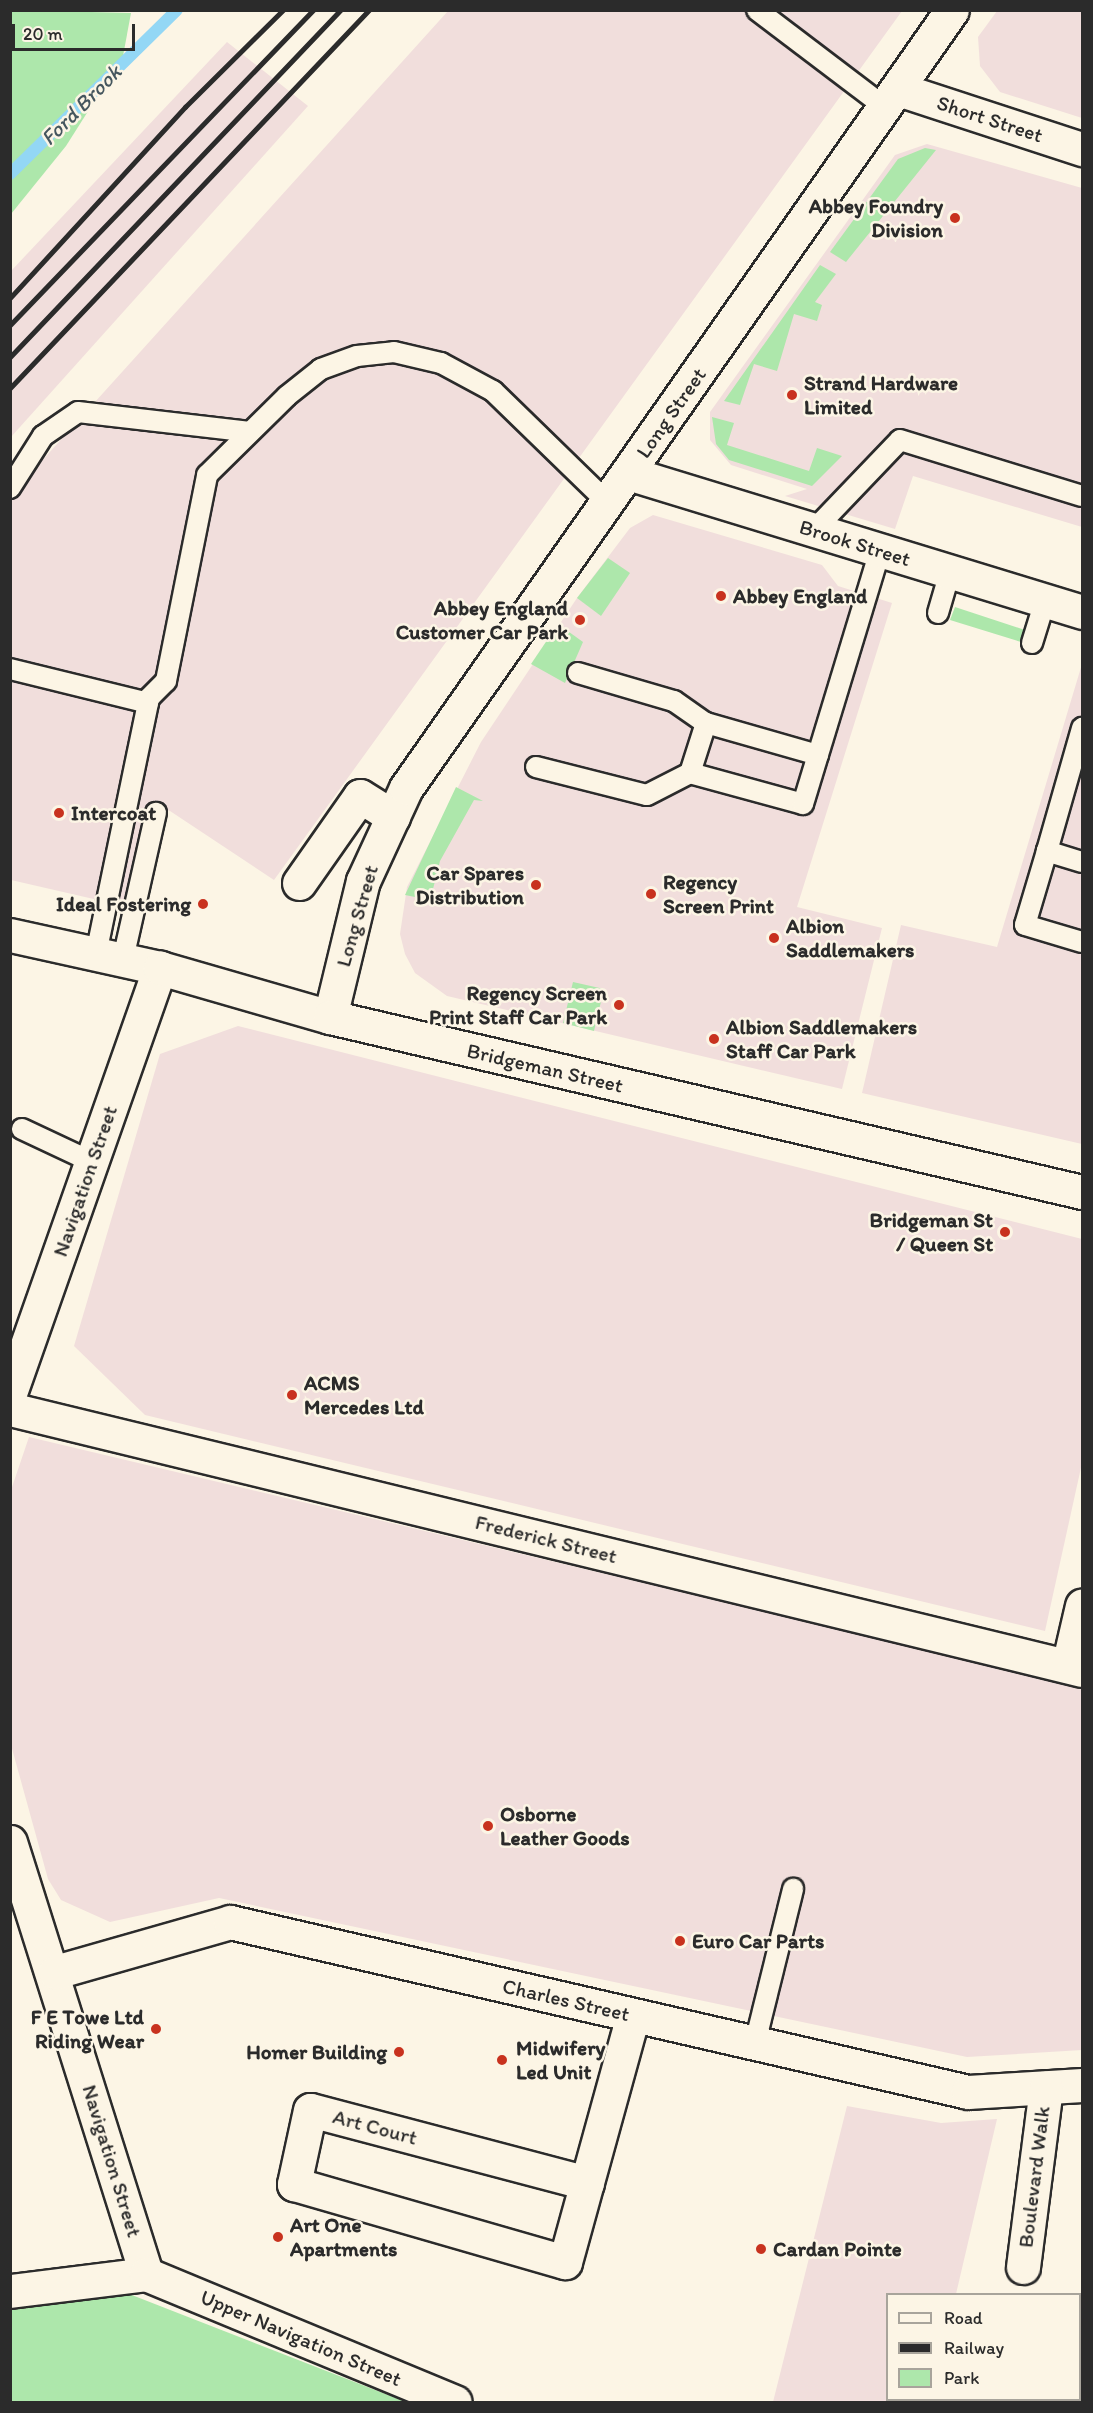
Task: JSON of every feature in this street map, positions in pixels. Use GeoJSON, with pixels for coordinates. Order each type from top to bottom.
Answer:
{"type":"FeatureCollection","features":[{"type":"Feature","properties":{"kind":"street","name":"Long Street"},"geometry":{"type":"LineString","coordinates":[[330,1017],[363,881],[406,788],[952,10]]}},
{"type":"Feature","properties":{"kind":"street","name":"Short Street"},"geometry":{"type":"LineString","coordinates":[[892,98],[1083,149]]}},
{"type":"Feature","properties":{"kind":"street","name":"Brook Street"},"geometry":{"type":"LineString","coordinates":[[628,473],[1083,612]]}},
{"type":"Feature","properties":{"kind":"street"},"geometry":{"type":"LineString","coordinates":[[299,883],[360,796],[393,817]]}},
{"type":"Feature","properties":{"kind":"street","name":"Bridgeman Street"},"geometry":{"type":"LineString","coordinates":[[10,935],[160,968],[330,1017],[1083,1192]]}},
{"type":"Feature","properties":{"kind":"street","name":"Navigation Street"},"geometry":{"type":"LineString","coordinates":[[10,1394],[160,968]]}},
{"type":"Feature","properties":{"kind":"street","name":"Frederick Street"},"geometry":{"type":"LineString","coordinates":[[10,1409],[1076,1668]]}},
{"type":"Feature","properties":{"kind":"street"},"geometry":{"type":"LineString","coordinates":[[1076,1668],[1083,1606]]}},
{"type":"Feature","properties":{"kind":"street","name":"Navigation Street"},"geometry":{"type":"LineString","coordinates":[[10,1842],[55,1972],[146,2274]]}},
{"type":"Feature","properties":{"kind":"street","name":"Charles Street"},"geometry":{"type":"LineString","coordinates":[[55,1972],[230,1922],[968,2092],[1083,2085]]}},
{"type":"Feature","properties":{"kind":"street","name":"Art Court"},"geometry":{"type":"LineString","coordinates":[[587,2183],[310,2110],[294,2184],[565,2262],[587,2183],[633,2015]]}},
{"type":"Feature","properties":{"kind":"street","name":"Boulevard Walk"},"geometry":{"type":"LineString","coordinates":[[1023,2267],[1046,2087]]}},
{"type":"Feature","properties":{"kind":"street"},"geometry":{"type":"LineString","coordinates":[[10,2291],[146,2274]]}},
{"type":"Feature","properties":{"kind":"street","name":"Upper Navigation Street"},"geometry":{"type":"LineString","coordinates":[[146,2274],[455,2403]]}},
{"type":"Feature","properties":{"kind":"lane"},"geometry":{"type":"LineString","coordinates":[[757,10],[892,98]]}},
{"type":"Feature","properties":{"kind":"lane"},"geometry":{"type":"LineString","coordinates":[[109,956],[148,703],[166,681],[207,476],[250,432],[321,369],[357,356],[394,352],[441,363],[493,391],[607,502]]}},
{"type":"Feature","properties":{"kind":"lane"},"geometry":{"type":"LineString","coordinates":[[10,488],[43,436],[78,412],[250,432]]}},
{"type":"Feature","properties":{"kind":"lane"},"geometry":{"type":"LineString","coordinates":[[814,530],[900,440],[1083,496]]}},
{"type":"Feature","properties":{"kind":"lane"},"geometry":{"type":"LineString","coordinates":[[536,767],[647,795],[690,773],[803,804],[880,551]]}},
{"type":"Feature","properties":{"kind":"lane"},"geometry":{"type":"LineString","coordinates":[[938,613],[950,572]]}},
{"type":"Feature","properties":{"kind":"lane"},"geometry":{"type":"LineString","coordinates":[[1032,643],[1045,601]]}},
{"type":"Feature","properties":{"kind":"lane"},"geometry":{"type":"LineString","coordinates":[[10,669],[148,703]]}},
{"type":"Feature","properties":{"kind":"lane"},"geometry":{"type":"LineString","coordinates":[[578,673],[674,700],[706,723],[818,755]]}},
{"type":"Feature","properties":{"kind":"lane"},"geometry":{"type":"LineString","coordinates":[[690,773],[706,723]]}},
{"type":"Feature","properties":{"kind":"lane"},"geometry":{"type":"LineString","coordinates":[[1083,728],[1025,925],[1083,942]]}},
{"type":"Feature","properties":{"kind":"lane"},"geometry":{"type":"LineString","coordinates":[[109,956],[156,813]]}},
{"type":"Feature","properties":{"kind":"lane"},"geometry":{"type":"LineString","coordinates":[[1047,851],[1083,862]]}},
{"type":"Feature","properties":{"kind":"lane"},"geometry":{"type":"LineString","coordinates":[[22,1129],[92,1162]]}},
{"type":"Feature","properties":{"kind":"lane"},"geometry":{"type":"LineString","coordinates":[[755,2043],[793,1889]]}},
{"type":"Feature","properties":{"kind":"shaded area"},"geometry":{"type":"Polygon","coordinates":[[[448,11],[902,11],[274,880],[170,811],[148,804],[124,906],[11,880],[11,495],[448,11]]]}},
{"type":"Feature","properties":{"kind":"shaded area"},"geometry":{"type":"Polygon","coordinates":[[[997,11],[1082,11],[1082,118],[1000,92],[980,66],[978,37],[997,11]]]}},
{"type":"Feature","properties":{"kind":"shaded area"},"geometry":{"type":"Polygon","coordinates":[[[227,42],[308,106],[11,437],[11,271],[227,42]]]}},
{"type":"Feature","properties":{"kind":"shaded area"},"geometry":{"type":"Polygon","coordinates":[[[927,144],[1082,188],[1082,527],[913,476],[895,529],[785,496],[807,489],[731,465],[710,440],[710,412],[895,155],[927,144]]]}},
{"type":"Feature","properties":{"kind":"shaded area"},"geometry":{"type":"Polygon","coordinates":[[[653,515],[822,565],[838,586],[892,603],[797,907],[882,928],[842,1089],[447,996],[415,973],[405,954],[400,934],[407,887],[481,742],[577,598],[630,528],[653,515]]]}},
{"type":"Feature","properties":{"kind":"shaded area"},"geometry":{"type":"Polygon","coordinates":[[[1082,664],[1082,1144],[862,1093],[901,925],[997,947],[1082,664]]]}},
{"type":"Feature","properties":{"kind":"shaded area"},"geometry":{"type":"Polygon","coordinates":[[[238,1026],[1082,1239],[1082,1463],[1045,1631],[145,1415],[74,1346],[160,1054],[238,1026]]]}},
{"type":"Feature","properties":{"kind":"shaded area"},"geometry":{"type":"Polygon","coordinates":[[[29,1437],[1082,1687],[1082,2050],[967,2057],[219,1898],[110,1922],[61,1900],[48,1879],[11,1745],[10,1493],[29,1437]]]}},
{"type":"Feature","properties":{"kind":"shaded area"},"geometry":{"type":"Polygon","coordinates":[[[847,2106],[941,2123],[997,2119],[956,2293],[886,2293],[886,2401],[931,2402],[773,2402],[847,2106]]]}},
{"type":"Feature","properties":{"kind":"green space"},"geometry":{"type":"Polygon","coordinates":[[[11,10],[131,13],[123,56],[66,146],[11,214],[11,10]]]}},
{"type":"Feature","properties":{"kind":"green space"},"geometry":{"type":"Polygon","coordinates":[[[925,148],[936,150],[846,262],[830,252],[898,159],[925,148]]]}},
{"type":"Feature","properties":{"kind":"green space"},"geometry":{"type":"Polygon","coordinates":[[[820,265],[836,274],[815,302],[822,305],[817,321],[794,314],[777,371],[754,364],[740,405],[724,401],[820,265]]]}},
{"type":"Feature","properties":{"kind":"green space"},"geometry":{"type":"Polygon","coordinates":[[[712,417],[734,423],[727,445],[809,471],[817,448],[842,456],[812,486],[729,460],[716,444],[712,417]]]}},
{"type":"Feature","properties":{"kind":"green space"},"geometry":{"type":"Polygon","coordinates":[[[608,558],[630,573],[601,616],[577,598],[608,558]]]}},
{"type":"Feature","properties":{"kind":"green space"},"geometry":{"type":"Polygon","coordinates":[[[955,607],[1025,630],[1021,642],[950,620],[955,607]]]}},
{"type":"Feature","properties":{"kind":"green space"},"geometry":{"type":"Polygon","coordinates":[[[558,624],[583,642],[565,683],[531,664],[558,624]]]}},
{"type":"Feature","properties":{"kind":"green space"},"geometry":{"type":"Polygon","coordinates":[[[456,787],[483,801],[474,800],[440,861],[432,893],[422,891],[420,898],[405,895],[456,787]]]}},
{"type":"Feature","properties":{"kind":"green space"},"geometry":{"type":"Polygon","coordinates":[[[573,982],[604,989],[594,1031],[563,1023],[573,982]]]}},
{"type":"Feature","properties":{"kind":"green space"},"geometry":{"type":"Polygon","coordinates":[[[119,2290],[406,2402],[11,2402],[10,2304],[119,2290]]]}},
{"type":"Feature","properties":{"kind":"waterway","name":"Ford Brook"},"geometry":{"type":"LineString","coordinates":[[10,174],[177,10]]}},
{"type":"Feature","properties":{"kind":"railway"},"geometry":{"type":"LineString","coordinates":[[10,298],[185,107],[283,10]]}},
{"type":"Feature","properties":{"kind":"railway"},"geometry":{"type":"LineString","coordinates":[[10,325],[313,10]]}},
{"type":"Feature","properties":{"kind":"railway"},"geometry":{"type":"LineString","coordinates":[[10,357],[341,10]]}},
{"type":"Feature","properties":{"kind":"railway"},"geometry":{"type":"LineString","coordinates":[[10,388],[369,10]]}},
{"type":"Feature","properties":{"kind":"place","name":"Abbey Foundry Division"},"geometry":{"type":"Point","coordinates":[955,218]}},
{"type":"Feature","properties":{"kind":"place","name":"Strand Hardware Limited"},"geometry":{"type":"Point","coordinates":[792,395]}},
{"type":"Feature","properties":{"kind":"place","name":"Abbey England"},"geometry":{"type":"Point","coordinates":[721,596]}},
{"type":"Feature","properties":{"kind":"place","name":"Abbey England Customer Car Park"},"geometry":{"type":"Point","coordinates":[580,620]}},
{"type":"Feature","properties":{"kind":"place","name":"Intercoat"},"geometry":{"type":"Point","coordinates":[59,813]}},
{"type":"Feature","properties":{"kind":"place","name":"Car Spares Distribution"},"geometry":{"type":"Point","coordinates":[536,885]}},
{"type":"Feature","properties":{"kind":"place","name":"Regency Screen Print"},"geometry":{"type":"Point","coordinates":[651,894]}},
{"type":"Feature","properties":{"kind":"place","name":"Ideal Fostering"},"geometry":{"type":"Point","coordinates":[203,904]}},
{"type":"Feature","properties":{"kind":"place","name":"Albion Saddlemakers"},"geometry":{"type":"Point","coordinates":[774,938]}},
{"type":"Feature","properties":{"kind":"place","name":"Regency Screen Print Staff Car Park"},"geometry":{"type":"Point","coordinates":[619,1005]}},
{"type":"Feature","properties":{"kind":"place","name":"Albion Saddlemakers Staff Car Park"},"geometry":{"type":"Point","coordinates":[714,1039]}},
{"type":"Feature","properties":{"kind":"place","name":"Bridgeman St / Queen St"},"geometry":{"type":"Point","coordinates":[1005,1232]}},
{"type":"Feature","properties":{"kind":"place","name":"ACMS Mercedes Ltd"},"geometry":{"type":"Point","coordinates":[292,1395]}},
{"type":"Feature","properties":{"kind":"place","name":"Osborne Leather Goods"},"geometry":{"type":"Point","coordinates":[488,1826]}},
{"type":"Feature","properties":{"kind":"place","name":"Euro Car Parts"},"geometry":{"type":"Point","coordinates":[680,1941]}},
{"type":"Feature","properties":{"kind":"place","name":"F E Towe Ltd Riding Wear"},"geometry":{"type":"Point","coordinates":[156,2029]}},
{"type":"Feature","properties":{"kind":"place","name":"Homer Building"},"geometry":{"type":"Point","coordinates":[399,2052]}},
{"type":"Feature","properties":{"kind":"place","name":"Midwifery Led Unit"},"geometry":{"type":"Point","coordinates":[502,2060]}},
{"type":"Feature","properties":{"kind":"place","name":"Art One Apartments"},"geometry":{"type":"Point","coordinates":[278,2237]}},
{"type":"Feature","properties":{"kind":"place","name":"Cardan Pointe"},"geometry":{"type":"Point","coordinates":[761,2249]}}]}
